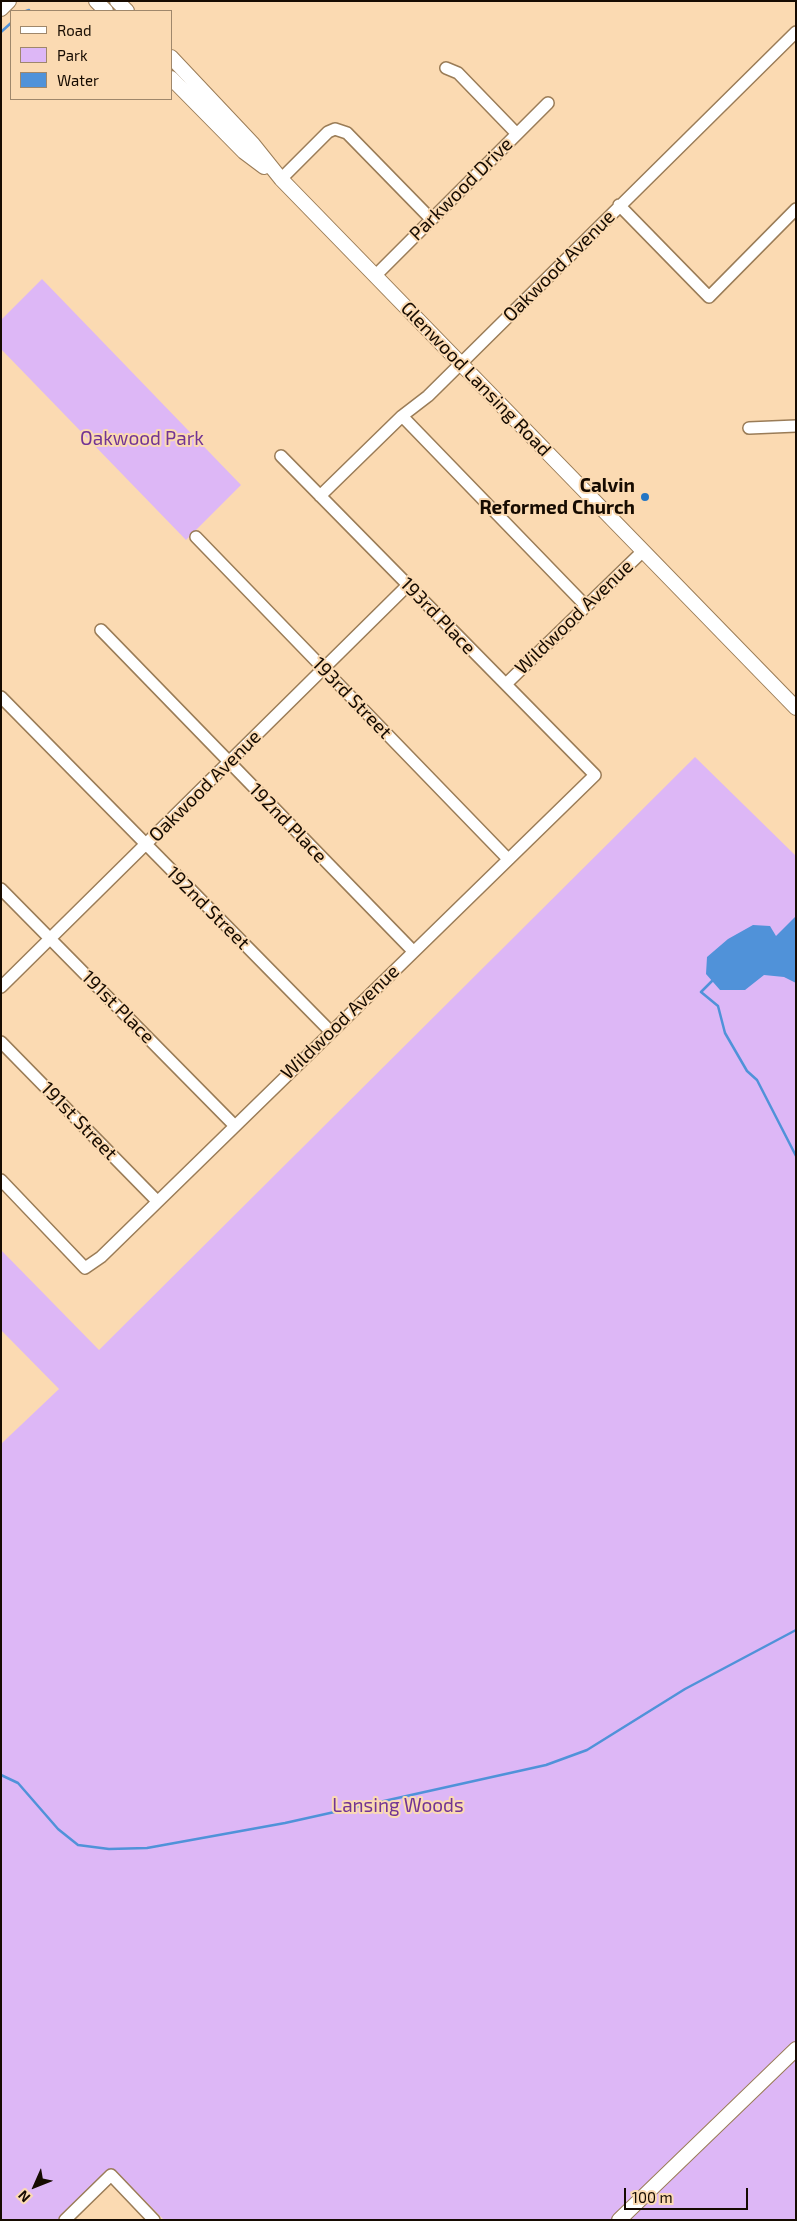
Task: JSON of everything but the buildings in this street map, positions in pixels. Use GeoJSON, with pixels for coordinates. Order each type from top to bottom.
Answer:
{"type":"FeatureCollection","features":[{"type":"Feature","properties":{"kind":"main road"},"geometry":{"type":"LineString","coordinates":[[1,9],[9,1]]}},
{"type":"Feature","properties":{"kind":"main road"},"geometry":{"type":"LineString","coordinates":[[96,1],[105,10]]}},
{"type":"Feature","properties":{"kind":"main road"},"geometry":{"type":"LineString","coordinates":[[117,1],[126,10]]}},
{"type":"Feature","properties":{"kind":"main road","name":"Glenwood Lansing Road"},"geometry":{"type":"LineString","coordinates":[[172,58],[253,144],[281,179],[796,708]]}},
{"type":"Feature","properties":{"kind":"main road","name":"Glenwood Lansing Road"},"geometry":{"type":"LineString","coordinates":[[172,79],[244,152],[281,179]]}},
{"type":"Feature","properties":{"kind":"main road"},"geometry":{"type":"LineString","coordinates":[[619,2220],[796,2049]]}},
{"type":"Feature","properties":{"kind":"street","name":"Oakwood Avenue"},"geometry":{"type":"LineString","coordinates":[[320,496],[402,416],[428,396],[796,32]]}},
{"type":"Feature","properties":{"kind":"street"},"geometry":{"type":"LineString","coordinates":[[446,68],[458,74],[517,134]]}},
{"type":"Feature","properties":{"kind":"street","name":"Parkwood Drive"},"geometry":{"type":"LineString","coordinates":[[375,276],[548,103]]}},
{"type":"Feature","properties":{"kind":"street"},"geometry":{"type":"LineString","coordinates":[[281,179],[328,132],[335,129],[347,133],[431,219]]}},
{"type":"Feature","properties":{"kind":"street"},"geometry":{"type":"LineString","coordinates":[[620,206],[708,297],[796,209]]}},
{"type":"Feature","properties":{"kind":"street"},"geometry":{"type":"LineString","coordinates":[[402,416],[586,606]]}},
{"type":"Feature","properties":{"kind":"street"},"geometry":{"type":"LineString","coordinates":[[750,428],[796,426]]}},
{"type":"Feature","properties":{"kind":"street","name":"193rd Place"},"geometry":{"type":"LineString","coordinates":[[281,456],[595,775]]}},
{"type":"Feature","properties":{"kind":"street","name":"193rd Street"},"geometry":{"type":"LineString","coordinates":[[196,537],[508,859]]}},
{"type":"Feature","properties":{"kind":"street","name":"Wildwood Avenue"},"geometry":{"type":"LineString","coordinates":[[506,684],[643,550]]}},
{"type":"Feature","properties":{"kind":"street","name":"Oakwood Avenue"},"geometry":{"type":"LineString","coordinates":[[1,986],[408,585]]}},
{"type":"Feature","properties":{"kind":"street","name":"192nd Place"},"geometry":{"type":"LineString","coordinates":[[101,630],[413,951]]}},
{"type":"Feature","properties":{"kind":"street","name":"192nd Street"},"geometry":{"type":"LineString","coordinates":[[1,697],[330,1032]]}},
{"type":"Feature","properties":{"kind":"street","name":"Wildwood Avenue"},"geometry":{"type":"LineString","coordinates":[[1,1180],[84,1268],[100,1257],[595,775]]}},
{"type":"Feature","properties":{"kind":"street","name":"191st Place"},"geometry":{"type":"LineString","coordinates":[[1,888],[235,1126]]}},
{"type":"Feature","properties":{"kind":"street","name":"191st Street"},"geometry":{"type":"LineString","coordinates":[[1,1042],[157,1201]]}},
{"type":"Feature","properties":{"kind":"street"},"geometry":{"type":"LineString","coordinates":[[65,2220],[111,2175],[154,2220]]}},
{"type":"Feature","properties":{"kind":"green space","name":"Oakwood Park"},"geometry":{"type":"Polygon","coordinates":[[[42,279],[241,485],[186,540],[1,349],[1,320],[42,279]]]}},
{"type":"Feature","properties":{"kind":"green space","name":"Lansing Woods"},"geometry":{"type":"Polygon","coordinates":[[[695,757],[796,856],[796,2220],[164,2220],[114,2169],[62,2220],[1,2220],[1,1444],[59,1389],[1,1330],[1,1250],[99,1350],[695,757]]]}},
{"type":"Feature","properties":{"kind":"water"},"geometry":{"type":"Polygon","coordinates":[[[796,916],[796,983],[784,977],[764,975],[745,990],[720,990],[706,974],[707,957],[728,939],[753,925],[770,926],[776,936],[796,916]]]}},
{"type":"Feature","properties":{"kind":"waterway"},"geometry":{"type":"LineString","coordinates":[[1,32],[10,24]]}},
{"type":"Feature","properties":{"kind":"waterway"},"geometry":{"type":"LineString","coordinates":[[712,981],[701,992],[718,1006],[725,1033],[747,1071],[757,1080],[796,1156]]}},
{"type":"Feature","properties":{"kind":"waterway"},"geometry":{"type":"LineString","coordinates":[[1,1775],[18,1783],[58,1829],[78,1845],[109,1849],[147,1848],[285,1823],[546,1765],[587,1750],[685,1689],[796,1630]]}},
{"type":"Feature","properties":{"kind":"place","name":"Calvin Reformed Church"},"geometry":{"type":"Point","coordinates":[645,497]}}]}
